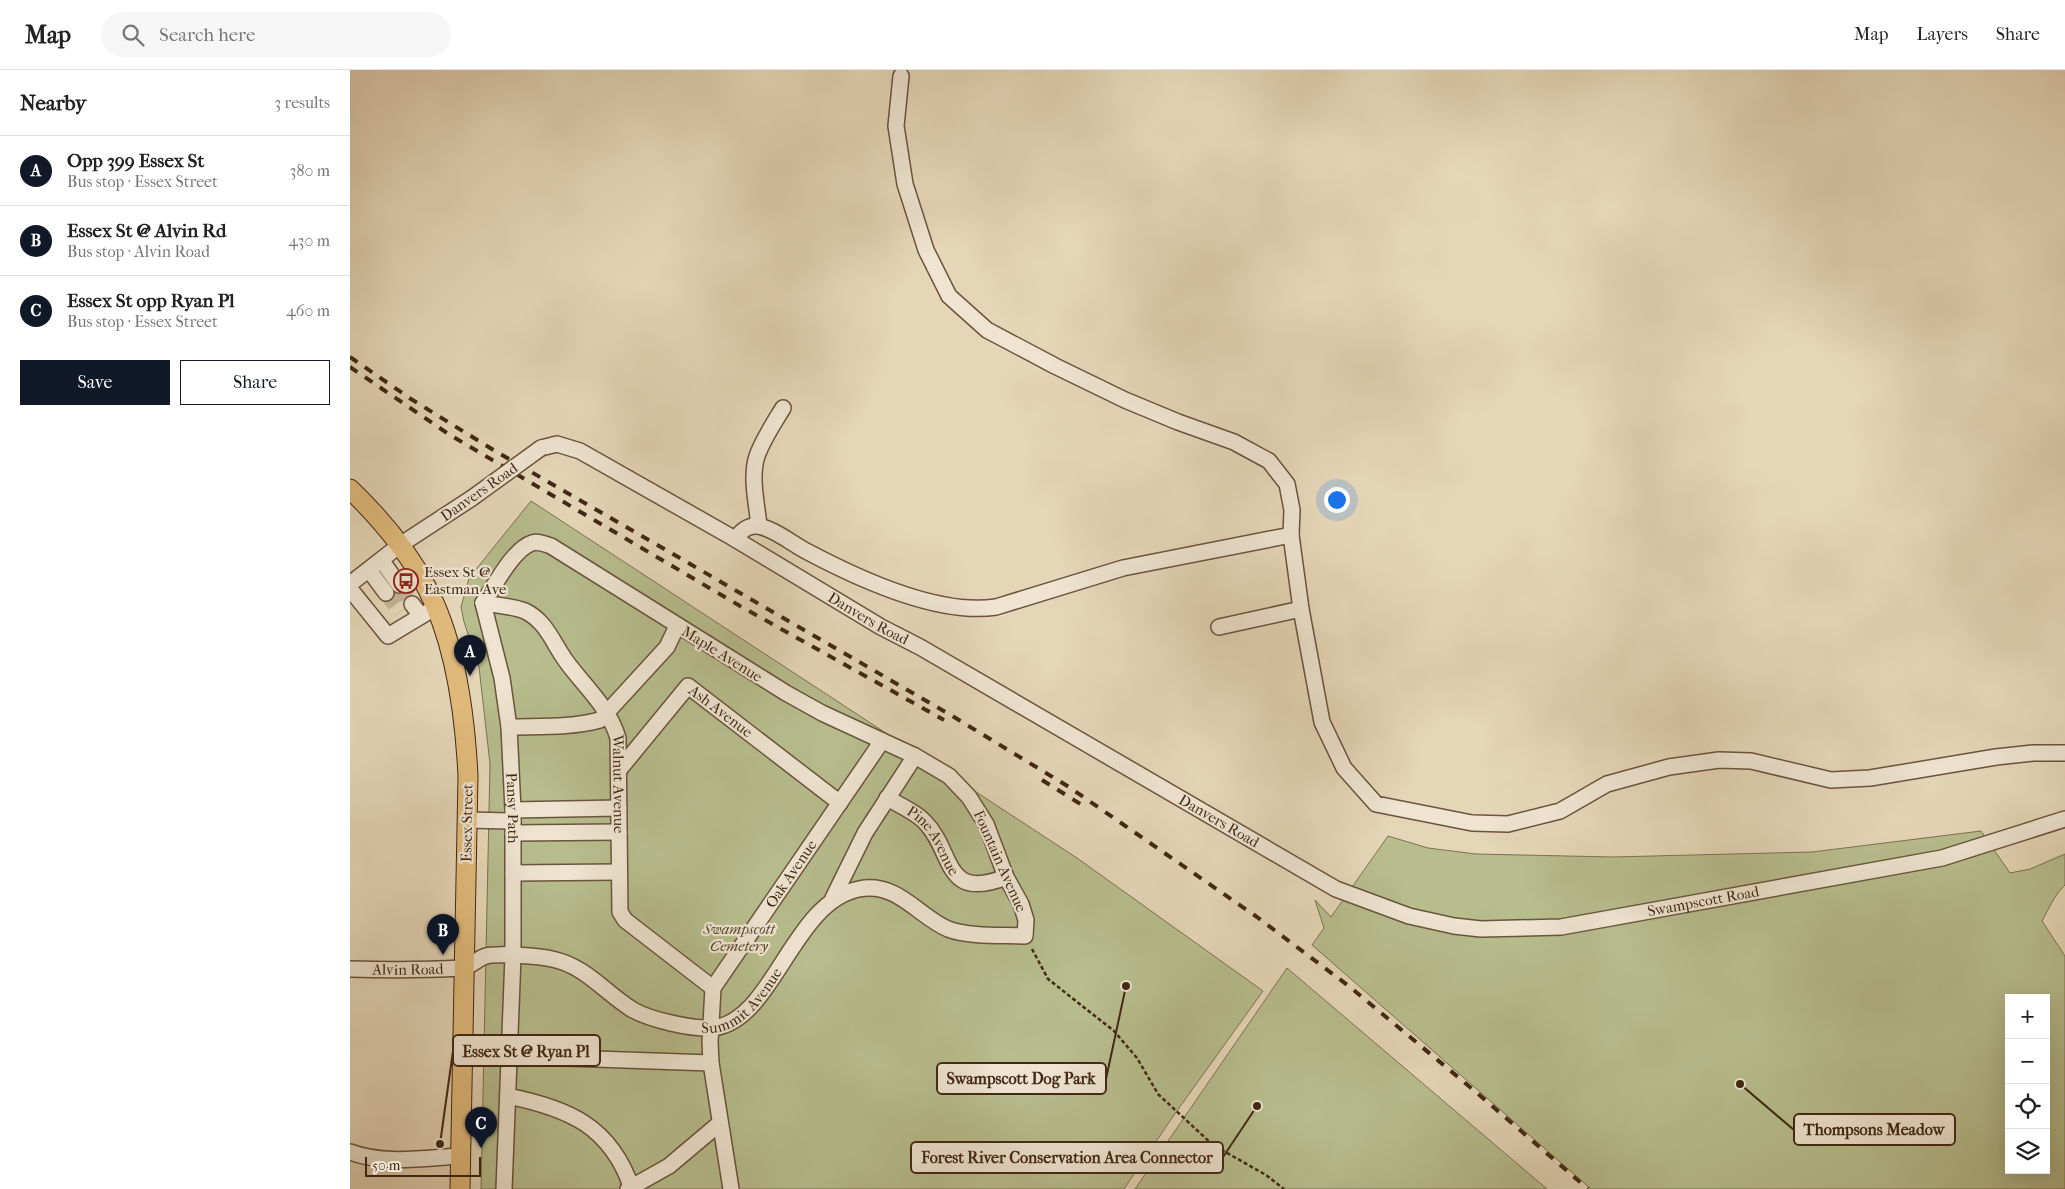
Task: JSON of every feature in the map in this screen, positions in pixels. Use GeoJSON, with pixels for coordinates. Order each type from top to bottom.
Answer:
{"type":"FeatureCollection","features":[{"type":"Feature","properties":{"kind":"main road","name":"Essex Street"},"geometry":{"type":"LineString","coordinates":[[350,489],[400,545],[427,587],[416,613],[450,654],[462,716],[468,776],[460,1189]]}},
{"type":"Feature","properties":{"kind":"street"},"geometry":{"type":"LineString","coordinates":[[901,76],[896,126],[905,184],[926,250],[949,296],[987,330],[1055,366],[1125,400],[1234,442],[1269,460],[1287,484],[1292,510],[1291,535],[1301,609],[1322,722],[1344,768],[1376,804],[1472,823],[1508,824],[1560,811],[1607,784],[1670,767],[1719,760],[1751,761],[1831,780],[1870,778],[1996,757],[2033,753],[2065,753]]}},
{"type":"Feature","properties":{"kind":"street"},"geometry":{"type":"LineString","coordinates":[[759,526],[754,484],[756,458],[767,434],[783,408]]}},
{"type":"Feature","properties":{"kind":"street","name":"Danvers Road"},"geometry":{"type":"LineString","coordinates":[[350,584],[382,561],[400,545],[472,498],[541,448],[557,444],[580,451],[1341,891]]}},
{"type":"Feature","properties":{"kind":"street"},"geometry":{"type":"LineString","coordinates":[[735,539],[750,526],[759,526],[771,530],[826,562],[871,582],[942,605],[978,610],[996,607],[1123,568],[1291,535]]}},
{"type":"Feature","properties":{"kind":"street","name":"Maple Avenue"},"geometry":{"type":"LineString","coordinates":[[483,603],[518,552],[532,543],[541,542],[551,546],[786,693],[822,713],[915,756]]}},
{"type":"Feature","properties":{"kind":"street"},"geometry":{"type":"LineString","coordinates":[[369,570],[393,589],[382,561]]}},
{"type":"Feature","properties":{"kind":"street"},"geometry":{"type":"LineString","coordinates":[[350,589],[388,636],[416,613]]}},
{"type":"Feature","properties":{"kind":"street","name":"Walnut Avenue"},"geometry":{"type":"LineString","coordinates":[[483,603],[524,611],[548,630],[566,662],[608,713],[618,738],[618,902],[620,912],[625,920],[713,988]]}},
{"type":"Feature","properties":{"kind":"street","name":"Pansy Path"},"geometry":{"type":"LineString","coordinates":[[483,603],[502,678],[509,727],[513,821],[513,956],[504,1189]]}},
{"type":"Feature","properties":{"kind":"street"},"geometry":{"type":"LineString","coordinates":[[1219,627],[1301,609]]}},
{"type":"Feature","properties":{"kind":"street"},"geometry":{"type":"LineString","coordinates":[[509,727],[588,723],[600,720],[666,647],[677,626]]}},
{"type":"Feature","properties":{"kind":"street","name":"Ash Avenue"},"geometry":{"type":"LineString","coordinates":[[619,770],[688,686],[840,803]]}},
{"type":"Feature","properties":{"kind":"street","name":"Oak Avenue"},"geometry":{"type":"LineString","coordinates":[[713,988],[882,740]]}},
{"type":"Feature","properties":{"kind":"street"},"geometry":{"type":"LineString","coordinates":[[833,898],[865,833],[915,756]]}},
{"type":"Feature","properties":{"kind":"street","name":"Fountain Avenue"},"geometry":{"type":"LineString","coordinates":[[915,756],[950,776],[970,797],[986,824],[1006,877],[1021,904],[1026,920],[1025,936]]}},
{"type":"Feature","properties":{"kind":"street","name":"Pine Avenue"},"geometry":{"type":"LineString","coordinates":[[887,798],[906,808],[924,821],[938,840],[955,876],[964,881],[979,883],[994,882],[1006,877]]}},
{"type":"Feature","properties":{"kind":"street"},"geometry":{"type":"LineString","coordinates":[[513,821],[619,808]]}},
{"type":"Feature","properties":{"kind":"street","name":"Swampscott Road"},"geometry":{"type":"LineString","coordinates":[[1341,891],[1409,916],[1454,926],[1481,929],[1561,927],[1942,858],[2065,819]]}},
{"type":"Feature","properties":{"kind":"street"},"geometry":{"type":"LineString","coordinates":[[467,820],[513,821],[619,832]]}},
{"type":"Feature","properties":{"kind":"street"},"geometry":{"type":"LineString","coordinates":[[513,873],[619,872]]}},
{"type":"Feature","properties":{"kind":"street","name":"Summit Avenue"},"geometry":{"type":"LineString","coordinates":[[465,968],[486,956],[552,959],[575,967],[597,981],[634,1010],[682,1025],[711,1028],[726,1024],[742,1014],[753,1003],[802,934],[833,898],[859,888],[876,889],[894,894],[911,902],[948,929],[973,934],[1025,936]]}},
{"type":"Feature","properties":{"kind":"street","name":"Alvin Road"},"geometry":{"type":"LineString","coordinates":[[350,969],[465,968]]}},
{"type":"Feature","properties":{"kind":"street"},"geometry":{"type":"LineString","coordinates":[[713,988],[710,1042],[711,1063],[731,1189]]}},
{"type":"Feature","properties":{"kind":"street"},"geometry":{"type":"LineString","coordinates":[[508,1056],[711,1063]]}},
{"type":"Feature","properties":{"kind":"street"},"geometry":{"type":"LineString","coordinates":[[508,1096],[553,1106],[578,1119],[600,1136],[618,1156],[630,1188],[669,1166],[720,1123]]}},
{"type":"Feature","properties":{"kind":"street"},"geometry":{"type":"LineString","coordinates":[[350,1152],[367,1158],[382,1160],[461,1156]]}},
{"type":"Feature","properties":{"kind":"path"},"geometry":{"type":"LineString","coordinates":[[1025,936],[1048,979],[1114,1030],[1138,1058],[1158,1094],[1212,1145],[1266,1175],[1284,1189]]}},
{"type":"Feature","properties":{"kind":"green space","name":"Swampscott Cemetery"},"geometry":{"type":"Polygon","coordinates":[[[531,501],[1077,858],[1263,991],[1174,1115],[1124,1189],[481,1189],[490,764],[479,667],[461,607],[469,578],[531,501]]]}},
{"type":"Feature","properties":{"kind":"green space"},"geometry":{"type":"Polygon","coordinates":[[[1981,831],[2010,873],[2030,869],[2065,854],[2065,885],[2042,921],[2065,956],[2065,1189],[1591,1189],[1312,945],[1324,928],[1315,900],[1331,917],[1388,836],[1428,848],[1476,854],[1613,857],[1812,852],[1981,831]]]}},
{"type":"Feature","properties":{"kind":"green space"},"geometry":{"type":"Polygon","coordinates":[[[1287,968],[1547,1189],[1135,1189],[1287,968]]]}},
{"type":"Feature","properties":{"kind":"tunnel"},"geometry":{"type":"LineString","coordinates":[[399,585],[412,604]]}},
{"type":"Feature","properties":{"kind":"tunnel"},"geometry":{"type":"LineString","coordinates":[[386,593],[400,612]]}},
{"type":"Feature","properties":{"kind":"railway"},"geometry":{"type":"LineString","coordinates":[[350,357],[411,399],[495,451],[949,714],[1069,787],[1257,917],[1350,987],[1588,1189]]}},
{"type":"Feature","properties":{"kind":"railway"},"geometry":{"type":"LineString","coordinates":[[350,367],[450,435],[740,606],[944,720]]}},
{"type":"Feature","properties":{"kind":"railway"},"geometry":{"type":"LineString","coordinates":[[1042,780],[1082,805]]}},
{"type":"Feature","properties":{"kind":"place","name":"Essex St @ Eastman Ave"},"geometry":{"type":"Point","coordinates":[406,581]}},
{"type":"Feature","properties":{"kind":"place","name":"Opp 399 Essex St"},"geometry":{"type":"Point","coordinates":[470,676]}},
{"type":"Feature","properties":{"kind":"place","name":"Essex St @ Alvin Rd"},"geometry":{"type":"Point","coordinates":[443,955]}},
{"type":"Feature","properties":{"kind":"place","name":"Swampscott Dog Park"},"geometry":{"type":"Point","coordinates":[1126,986]}},
{"type":"Feature","properties":{"kind":"place","name":"Thompsons Meadow"},"geometry":{"type":"Point","coordinates":[1740,1084]}},
{"type":"Feature","properties":{"kind":"place","name":"Forest River Conservation Area Connector"},"geometry":{"type":"Point","coordinates":[1257,1106]}},
{"type":"Feature","properties":{"kind":"place","name":"Essex St @ Ryan Pl"},"geometry":{"type":"Point","coordinates":[440,1144]}},
{"type":"Feature","properties":{"kind":"place","name":"Essex St opp Ryan Pl"},"geometry":{"type":"Point","coordinates":[481,1148]}}]}
